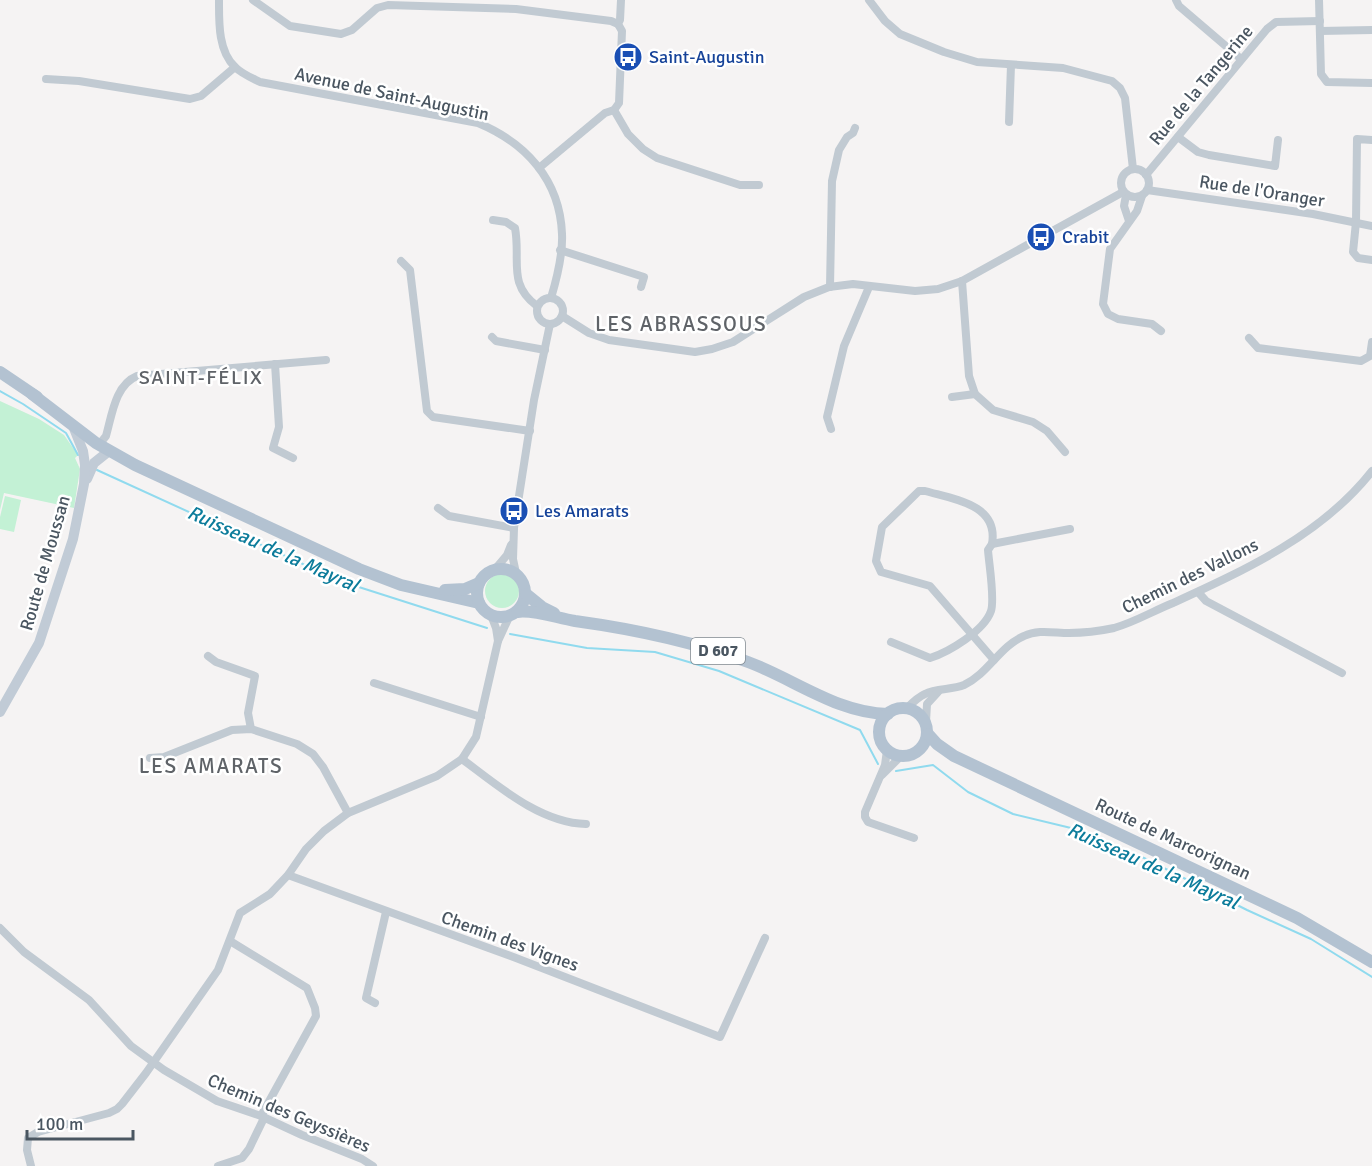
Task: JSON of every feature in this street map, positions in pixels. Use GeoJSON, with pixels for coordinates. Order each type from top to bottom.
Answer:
{"type":"FeatureCollection","features":[{"type":"Feature","properties":{"kind":"main road"},"geometry":{"type":"LineString","coordinates":[[0,372],[105,446]]}},
{"type":"Feature","properties":{"kind":"main road"},"geometry":{"type":"LineString","coordinates":[[32,394],[73,426],[105,446],[178,485],[358,569],[401,585],[479,603],[491,615],[499,617],[513,614],[523,604],[526,594],[521,578],[506,568],[495,568],[479,583],[477,592],[479,603]]}},
{"type":"Feature","properties":{"kind":"main road"},"geometry":{"type":"LineString","coordinates":[[428,591],[465,589],[479,583]]}},
{"type":"Feature","properties":{"kind":"main road","name":"D 607"},"geometry":{"type":"LineString","coordinates":[[526,594],[542,607],[574,621]]}},
{"type":"Feature","properties":{"kind":"main road","name":"D 607"},"geometry":{"type":"LineString","coordinates":[[513,614],[530,611],[554,618],[618,627],[699,645],[749,662],[853,709],[872,724],[879,735]]}},
{"type":"Feature","properties":{"kind":"main road"},"geometry":{"type":"LineString","coordinates":[[900,708],[907,708],[918,713],[927,728],[926,742],[916,754],[900,757],[887,750],[881,743],[879,735],[882,720],[888,714],[900,708]]}},
{"type":"Feature","properties":{"kind":"main road","name":"D 607"},"geometry":{"type":"LineString","coordinates":[[853,709],[888,714]]}},
{"type":"Feature","properties":{"kind":"main road","name":"Route de Marcorignan"},"geometry":{"type":"LineString","coordinates":[[927,728],[937,744],[954,756],[1297,918],[1372,962]]}},
{"type":"Feature","properties":{"kind":"main road","name":"Route de Marcorignan"},"geometry":{"type":"LineString","coordinates":[[916,754],[928,752],[954,756]]}},
{"type":"Feature","properties":{"kind":"street"},"geometry":{"type":"LineString","coordinates":[[46,79],[79,81],[190,99],[201,96],[235,67],[224,49],[220,36],[219,0]]}},
{"type":"Feature","properties":{"kind":"street"},"geometry":{"type":"LineString","coordinates":[[254,0],[290,26],[341,34],[352,30],[377,8],[387,5],[516,9],[611,21],[618,24],[622,31],[619,103],[614,110],[605,113],[539,168]]}},
{"type":"Feature","properties":{"kind":"street"},"geometry":{"type":"LineString","coordinates":[[618,24],[621,0]]}},
{"type":"Feature","properties":{"kind":"street"},"geometry":{"type":"LineString","coordinates":[[869,0],[885,21],[900,34],[944,52],[977,62],[1063,68],[1112,81],[1120,88],[1125,98],[1133,169]]}},
{"type":"Feature","properties":{"kind":"street"},"geometry":{"type":"LineString","coordinates":[[1176,0],[1179,6],[1241,59]]}},
{"type":"Feature","properties":{"kind":"street"},"geometry":{"type":"LineString","coordinates":[[1319,0],[1321,74],[1327,82],[1372,83]]}},
{"type":"Feature","properties":{"kind":"street","name":"Rue de la Tangerine"},"geometry":{"type":"LineString","coordinates":[[1146,175],[1267,29],[1276,22],[1320,21]]}},
{"type":"Feature","properties":{"kind":"street"},"geometry":{"type":"LineString","coordinates":[[1320,31],[1372,30]]}},
{"type":"Feature","properties":{"kind":"street"},"geometry":{"type":"LineString","coordinates":[[1009,122],[1011,65]]}},
{"type":"Feature","properties":{"kind":"street","name":"Avenue de Saint-Augustin"},"geometry":{"type":"LineString","coordinates":[[235,67],[260,82],[478,123],[499,132],[520,147],[539,168],[554,197],[560,217],[562,237],[552,298]]}},
{"type":"Feature","properties":{"kind":"street"},"geometry":{"type":"LineString","coordinates":[[614,110],[628,134],[657,159],[740,185],[759,185]]}},
{"type":"Feature","properties":{"kind":"street"},"geometry":{"type":"LineString","coordinates":[[830,286],[832,181],[839,150],[843,142],[854,133],[855,128]]}},
{"type":"Feature","properties":{"kind":"street"},"geometry":{"type":"LineString","coordinates":[[1178,137],[1198,152],[1275,166],[1278,140]]}},
{"type":"Feature","properties":{"kind":"street"},"geometry":{"type":"LineString","coordinates":[[1372,140],[1357,139],[1354,256],[1372,260]]}},
{"type":"Feature","properties":{"kind":"street"},"geometry":{"type":"LineString","coordinates":[[1145,193],[1137,198],[1125,194],[1120,187],[1125,173],[1133,169],[1143,171],[1149,180],[1145,193],[1137,211],[1110,249],[1103,304],[1108,314],[1118,319],[1152,324],[1161,331]]}},
{"type":"Feature","properties":{"kind":"street","name":"Rue de l'Oranger"},"geometry":{"type":"LineString","coordinates":[[1145,193],[1225,200],[1372,226]]}},
{"type":"Feature","properties":{"kind":"street"},"geometry":{"type":"LineString","coordinates":[[1125,194],[1124,206],[1129,221]]}},
{"type":"Feature","properties":{"kind":"street"},"geometry":{"type":"LineString","coordinates":[[562,316],[589,333],[609,340],[695,352],[712,349],[733,342],[804,297],[830,286],[853,284],[915,291],[938,289],[962,281],[1125,194]]}},
{"type":"Feature","properties":{"kind":"street"},"geometry":{"type":"LineString","coordinates":[[493,220],[506,222],[514,228],[521,291],[537,306],[539,318],[550,324]]}},
{"type":"Feature","properties":{"kind":"street"},"geometry":{"type":"LineString","coordinates":[[560,250],[644,277],[641,287]]}},
{"type":"Feature","properties":{"kind":"street"},"geometry":{"type":"LineString","coordinates":[[401,261],[410,270],[427,411],[433,417],[530,431]]}},
{"type":"Feature","properties":{"kind":"street"},"geometry":{"type":"LineString","coordinates":[[962,281],[969,376],[975,394],[993,410],[1033,422],[1047,431],[1065,452]]}},
{"type":"Feature","properties":{"kind":"street"},"geometry":{"type":"LineString","coordinates":[[831,429],[827,417],[844,346],[869,287]]}},
{"type":"Feature","properties":{"kind":"street"},"geometry":{"type":"LineString","coordinates":[[537,306],[545,299],[552,298],[561,305],[562,316],[550,324]]}},
{"type":"Feature","properties":{"kind":"street"},"geometry":{"type":"LineString","coordinates":[[516,573],[513,559],[514,528],[550,324]]}},
{"type":"Feature","properties":{"kind":"street"},"geometry":{"type":"LineString","coordinates":[[492,337],[496,341],[545,350]]}},
{"type":"Feature","properties":{"kind":"street"},"geometry":{"type":"LineString","coordinates":[[1250,339],[1258,348],[1361,361],[1370,356],[1372,342]]}},
{"type":"Feature","properties":{"kind":"street"},"geometry":{"type":"LineString","coordinates":[[84,484],[105,446],[106,436],[122,387],[137,376],[327,360]]}},
{"type":"Feature","properties":{"kind":"street"},"geometry":{"type":"LineString","coordinates":[[275,364],[279,428],[273,448],[293,458]]}},
{"type":"Feature","properties":{"kind":"street"},"geometry":{"type":"LineString","coordinates":[[952,397],[975,394]]}},
{"type":"Feature","properties":{"kind":"street"},"geometry":{"type":"LineString","coordinates":[[73,426],[83,451],[84,484]]}},
{"type":"Feature","properties":{"kind":"street","name":"Chemin des Vallons"},"geometry":{"type":"LineString","coordinates":[[907,708],[926,693],[964,685],[977,677],[1024,635],[1037,632],[1085,633],[1114,628],[1198,592],[1286,546],[1317,525],[1372,471]]}},
{"type":"Feature","properties":{"kind":"street","name":"Route de Moussan"},"geometry":{"type":"LineString","coordinates":[[0,712],[39,643],[73,539],[84,484]]}},
{"type":"Feature","properties":{"kind":"street"},"geometry":{"type":"LineString","coordinates":[[891,642],[930,658],[942,654],[972,635],[986,620],[992,608],[988,550],[992,544],[993,535],[982,510],[969,503],[925,491],[914,494],[882,527],[876,561],[879,569],[881,572],[930,586],[972,635],[994,660]]}},
{"type":"Feature","properties":{"kind":"street"},"geometry":{"type":"LineString","coordinates":[[438,508],[449,516],[514,528]]}},
{"type":"Feature","properties":{"kind":"street"},"geometry":{"type":"LineString","coordinates":[[992,544],[1070,529]]}},
{"type":"Feature","properties":{"kind":"street"},"geometry":{"type":"LineString","coordinates":[[495,568],[507,555],[513,541]]}},
{"type":"Feature","properties":{"kind":"street"},"geometry":{"type":"LineString","coordinates":[[1198,592],[1206,601],[1342,673]]}},
{"type":"Feature","properties":{"kind":"street"},"geometry":{"type":"LineString","coordinates":[[31,1166],[27,1150],[28,1138],[38,1132],[117,1109],[218,970],[240,913],[270,894],[288,875],[306,849],[324,831],[348,813],[437,776],[462,759],[476,737],[498,641],[513,614]]}},
{"type":"Feature","properties":{"kind":"street"},"geometry":{"type":"LineString","coordinates":[[491,615],[498,641]]}},
{"type":"Feature","properties":{"kind":"street"},"geometry":{"type":"LineString","coordinates":[[208,656],[216,662],[255,676],[248,713],[251,729]]}},
{"type":"Feature","properties":{"kind":"street"},"geometry":{"type":"LineString","coordinates":[[374,683],[481,717]]}},
{"type":"Feature","properties":{"kind":"street"},"geometry":{"type":"LineString","coordinates":[[927,728],[927,704],[939,691]]}},
{"type":"Feature","properties":{"kind":"street"},"geometry":{"type":"LineString","coordinates":[[150,758],[164,757],[232,730],[251,729],[297,744],[313,754],[322,765],[348,813]]}},
{"type":"Feature","properties":{"kind":"street"},"geometry":{"type":"LineString","coordinates":[[887,750],[885,765],[865,817],[868,822],[914,838]]}},
{"type":"Feature","properties":{"kind":"street"},"geometry":{"type":"LineString","coordinates":[[881,776],[900,757]]}},
{"type":"Feature","properties":{"kind":"street"},"geometry":{"type":"LineString","coordinates":[[462,759],[522,803],[571,824],[586,824]]}},
{"type":"Feature","properties":{"kind":"street","name":"Chemin des Vignes"},"geometry":{"type":"LineString","coordinates":[[288,875],[516,958],[720,1037],[765,938]]}},
{"type":"Feature","properties":{"kind":"street"},"geometry":{"type":"LineString","coordinates":[[375,1003],[366,998],[386,912]]}},
{"type":"Feature","properties":{"kind":"street","name":"Chemin des Geyssières"},"geometry":{"type":"LineString","coordinates":[[0,928],[24,952],[89,1000],[131,1046],[201,1093],[362,1159],[373,1166]]}},
{"type":"Feature","properties":{"kind":"street"},"geometry":{"type":"LineString","coordinates":[[218,1166],[242,1158],[249,1149],[262,1117],[316,1016],[307,988],[230,941]]}},
{"type":"Feature","properties":{"kind":"green space"},"geometry":{"type":"Polygon","coordinates":[[[0,401],[39,419],[64,435],[78,455],[75,458],[80,469],[74,508],[4,493],[0,510],[0,401]]]}},
{"type":"Feature","properties":{"kind":"green space"},"geometry":{"type":"Polygon","coordinates":[[[5,496],[21,500],[14,532],[0,529],[5,496]]]}},
{"type":"Feature","properties":{"kind":"green space"},"geometry":{"type":"Polygon","coordinates":[[[502,574],[514,579],[519,591],[514,603],[502,608],[490,603],[485,591],[490,579],[502,574]]]}},
{"type":"Feature","properties":{"kind":"waterway","name":"Ruisseau de la Mayral"},"geometry":{"type":"LineString","coordinates":[[0,391],[66,433],[78,455]]}},
{"type":"Feature","properties":{"kind":"waterway","name":"Ruisseau de la Mayral"},"geometry":{"type":"LineString","coordinates":[[97,470],[340,581],[487,628]]}},
{"type":"Feature","properties":{"kind":"waterway","name":"Ruisseau de la Mayral"},"geometry":{"type":"LineString","coordinates":[[510,634],[587,648],[655,652],[719,671],[860,730],[878,764]]}},
{"type":"Feature","properties":{"kind":"waterway","name":"Ruisseau de la Mayral"},"geometry":{"type":"LineString","coordinates":[[896,771],[933,765],[968,792],[1013,814],[1071,828],[1144,858],[1247,910],[1311,939],[1372,977]]}},
{"type":"Feature","properties":{"kind":"place","name":"Saint-Augustin"},"geometry":{"type":"Point","coordinates":[628,57]}},
{"type":"Feature","properties":{"kind":"place","name":"Crabit"},"geometry":{"type":"Point","coordinates":[1041,237]}},
{"type":"Feature","properties":{"kind":"place","name":"Les Amarats"},"geometry":{"type":"Point","coordinates":[514,511]}},
{"type":"Feature","properties":{"kind":"district","name":"LES ABRASSOUS"},"geometry":{"type":"Point","coordinates":[681,324]}},
{"type":"Feature","properties":{"kind":"district","name":"SAINT-FÉLIX"},"geometry":{"type":"Point","coordinates":[201,377]}},
{"type":"Feature","properties":{"kind":"district","name":"LES AMARATS"},"geometry":{"type":"Point","coordinates":[211,766]}}]}
